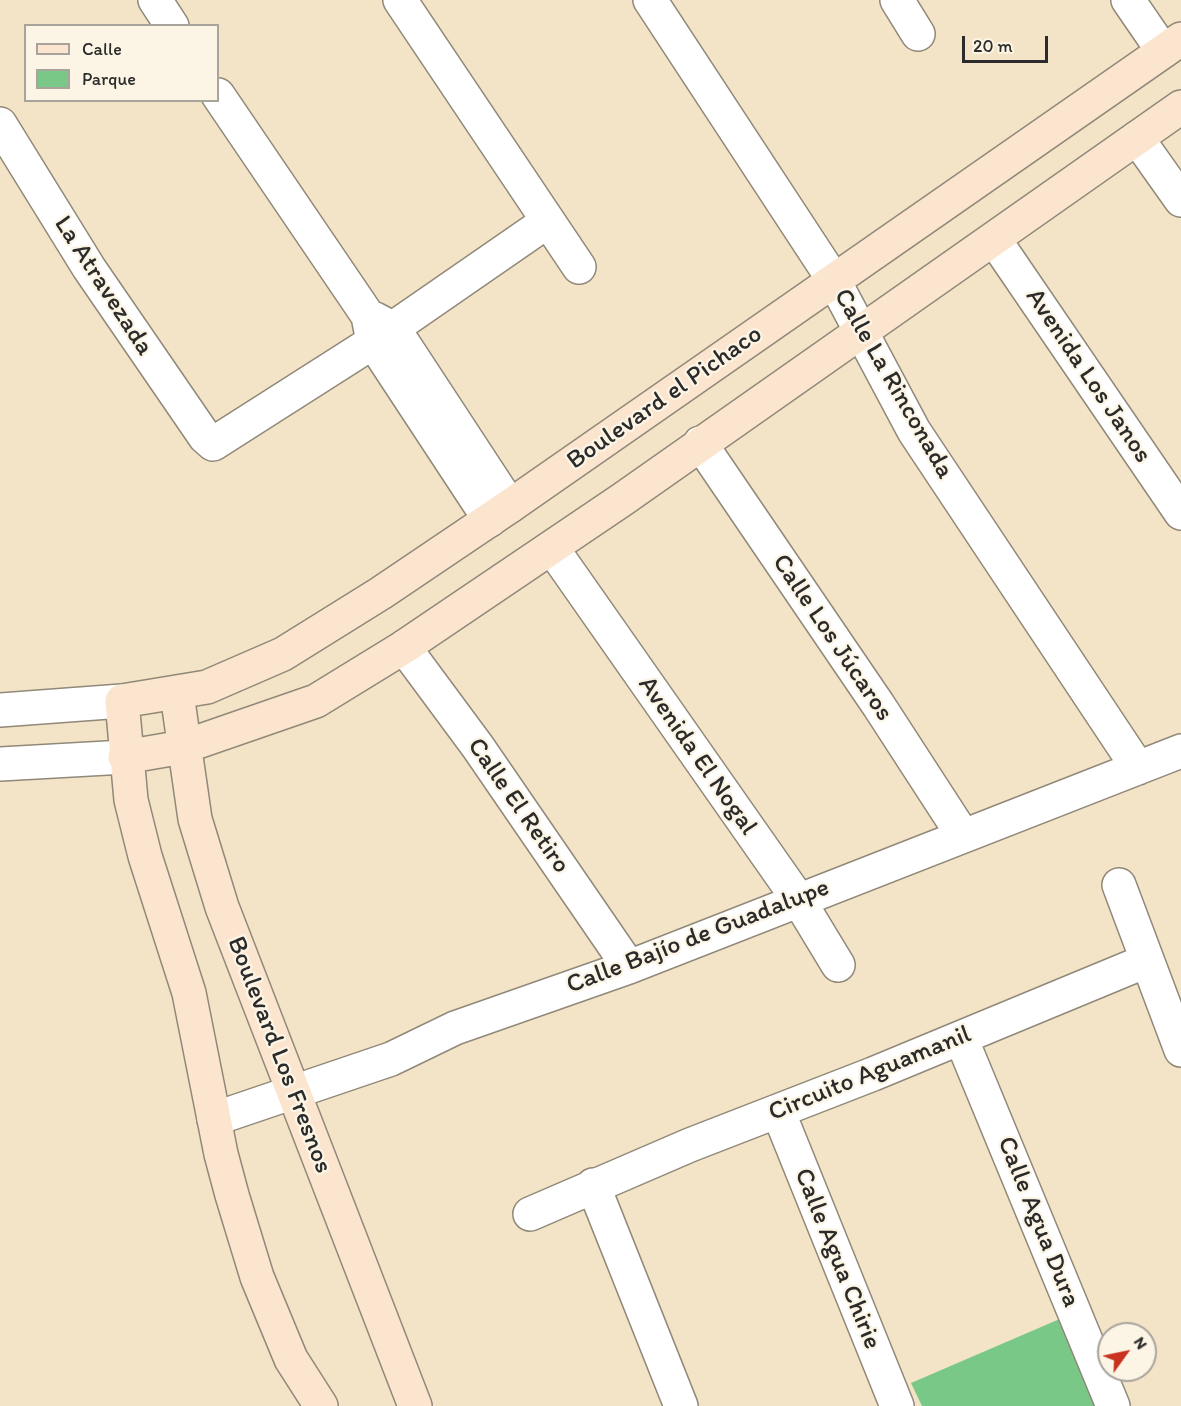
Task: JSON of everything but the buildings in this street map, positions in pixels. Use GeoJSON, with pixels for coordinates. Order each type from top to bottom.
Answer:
{"type":"FeatureCollection","features":[{"type":"Feature","properties":{"kind":"street"},"geometry":{"type":"LineString","coordinates":[[155,0],[171,24]]}},
{"type":"Feature","properties":{"kind":"street"},"geometry":{"type":"LineString","coordinates":[[400,0],[579,267]]}},
{"type":"Feature","properties":{"kind":"street","name":"Calle La Rinconada"},"geometry":{"type":"LineString","coordinates":[[650,0],[834,279],[914,431],[1138,768]]}},
{"type":"Feature","properties":{"kind":"street"},"geometry":{"type":"LineString","coordinates":[[897,0],[918,34]]}},
{"type":"Feature","properties":{"kind":"street"},"geometry":{"type":"LineString","coordinates":[[1128,0],[1175,43]]}},
{"type":"Feature","properties":{"kind":"street"},"geometry":{"type":"LineString","coordinates":[[1155,0],[1175,43]]}},
{"type":"Feature","properties":{"kind":"street","name":"Boulevard el Pichaco"},"geometry":{"type":"LineString","coordinates":[[122,701],[177,694],[207,687],[284,654],[500,513],[1175,43]]}},
{"type":"Feature","properties":{"kind":"street"},"geometry":{"type":"LineString","coordinates":[[219,96],[500,513]]}},
{"type":"Feature","properties":{"kind":"street"},"geometry":{"type":"LineString","coordinates":[[0,764],[125,757],[183,747],[316,701],[552,548],[1181,107]]}},
{"type":"Feature","properties":{"kind":"street","name":"La Atravezada"},"geometry":{"type":"LineString","coordinates":[[0,124],[89,268],[205,437],[213,444],[378,329]]}},
{"type":"Feature","properties":{"kind":"street"},"geometry":{"type":"LineString","coordinates":[[1137,138],[1181,201]]}},
{"type":"Feature","properties":{"kind":"street"},"geometry":{"type":"LineString","coordinates":[[378,329],[548,221]]}},
{"type":"Feature","properties":{"kind":"street","name":"Avenida Los Janos"},"geometry":{"type":"LineString","coordinates":[[994,238],[1181,513]]}},
{"type":"Feature","properties":{"kind":"street","name":"Calle Los Júcaros"},"geometry":{"type":"LineString","coordinates":[[700,443],[879,706],[962,834]]}},
{"type":"Feature","properties":{"kind":"street","name":"Avenida El Nogal"},"geometry":{"type":"LineString","coordinates":[[552,548],[798,899],[838,965]]}},
{"type":"Feature","properties":{"kind":"street","name":"Calle El Retiro"},"geometry":{"type":"LineString","coordinates":[[404,646],[484,756],[629,967]]}},
{"type":"Feature","properties":{"kind":"street","name":"Boulevard Los Fresnos"},"geometry":{"type":"LineString","coordinates":[[177,694],[195,819],[222,907],[415,1406]]}},
{"type":"Feature","properties":{"kind":"street"},"geometry":{"type":"LineString","coordinates":[[0,710],[122,701],[125,757],[131,800],[145,856],[189,993],[232,1195],[257,1277],[291,1359],[321,1406]]}},
{"type":"Feature","properties":{"kind":"street","name":"Calle Bajío de Guadalupe"},"geometry":{"type":"LineString","coordinates":[[214,1119],[294,1094],[391,1059],[465,1025],[629,967],[962,834],[1181,751]]}},
{"type":"Feature","properties":{"kind":"street"},"geometry":{"type":"LineString","coordinates":[[1119,885],[1181,1050]]}},
{"type":"Feature","properties":{"kind":"street","name":"Circuito Aguamanil"},"geometry":{"type":"LineString","coordinates":[[530,1214],[594,1185],[1146,961]]}},
{"type":"Feature","properties":{"kind":"street","name":"Calle Agua Dura"},"geometry":{"type":"LineString","coordinates":[[961,1038],[1113,1406]]}},
{"type":"Feature","properties":{"kind":"street","name":"Calle Agua Chirie"},"geometry":{"type":"LineString","coordinates":[[778,1112],[897,1406]]}},
{"type":"Feature","properties":{"kind":"street"},"geometry":{"type":"LineString","coordinates":[[594,1185],[681,1406]]}},
{"type":"Feature","properties":{"kind":"green space"},"geometry":{"type":"Polygon","coordinates":[[[1069,1315],[1097,1406],[922,1406],[911,1383],[1069,1315]]]}}]}
